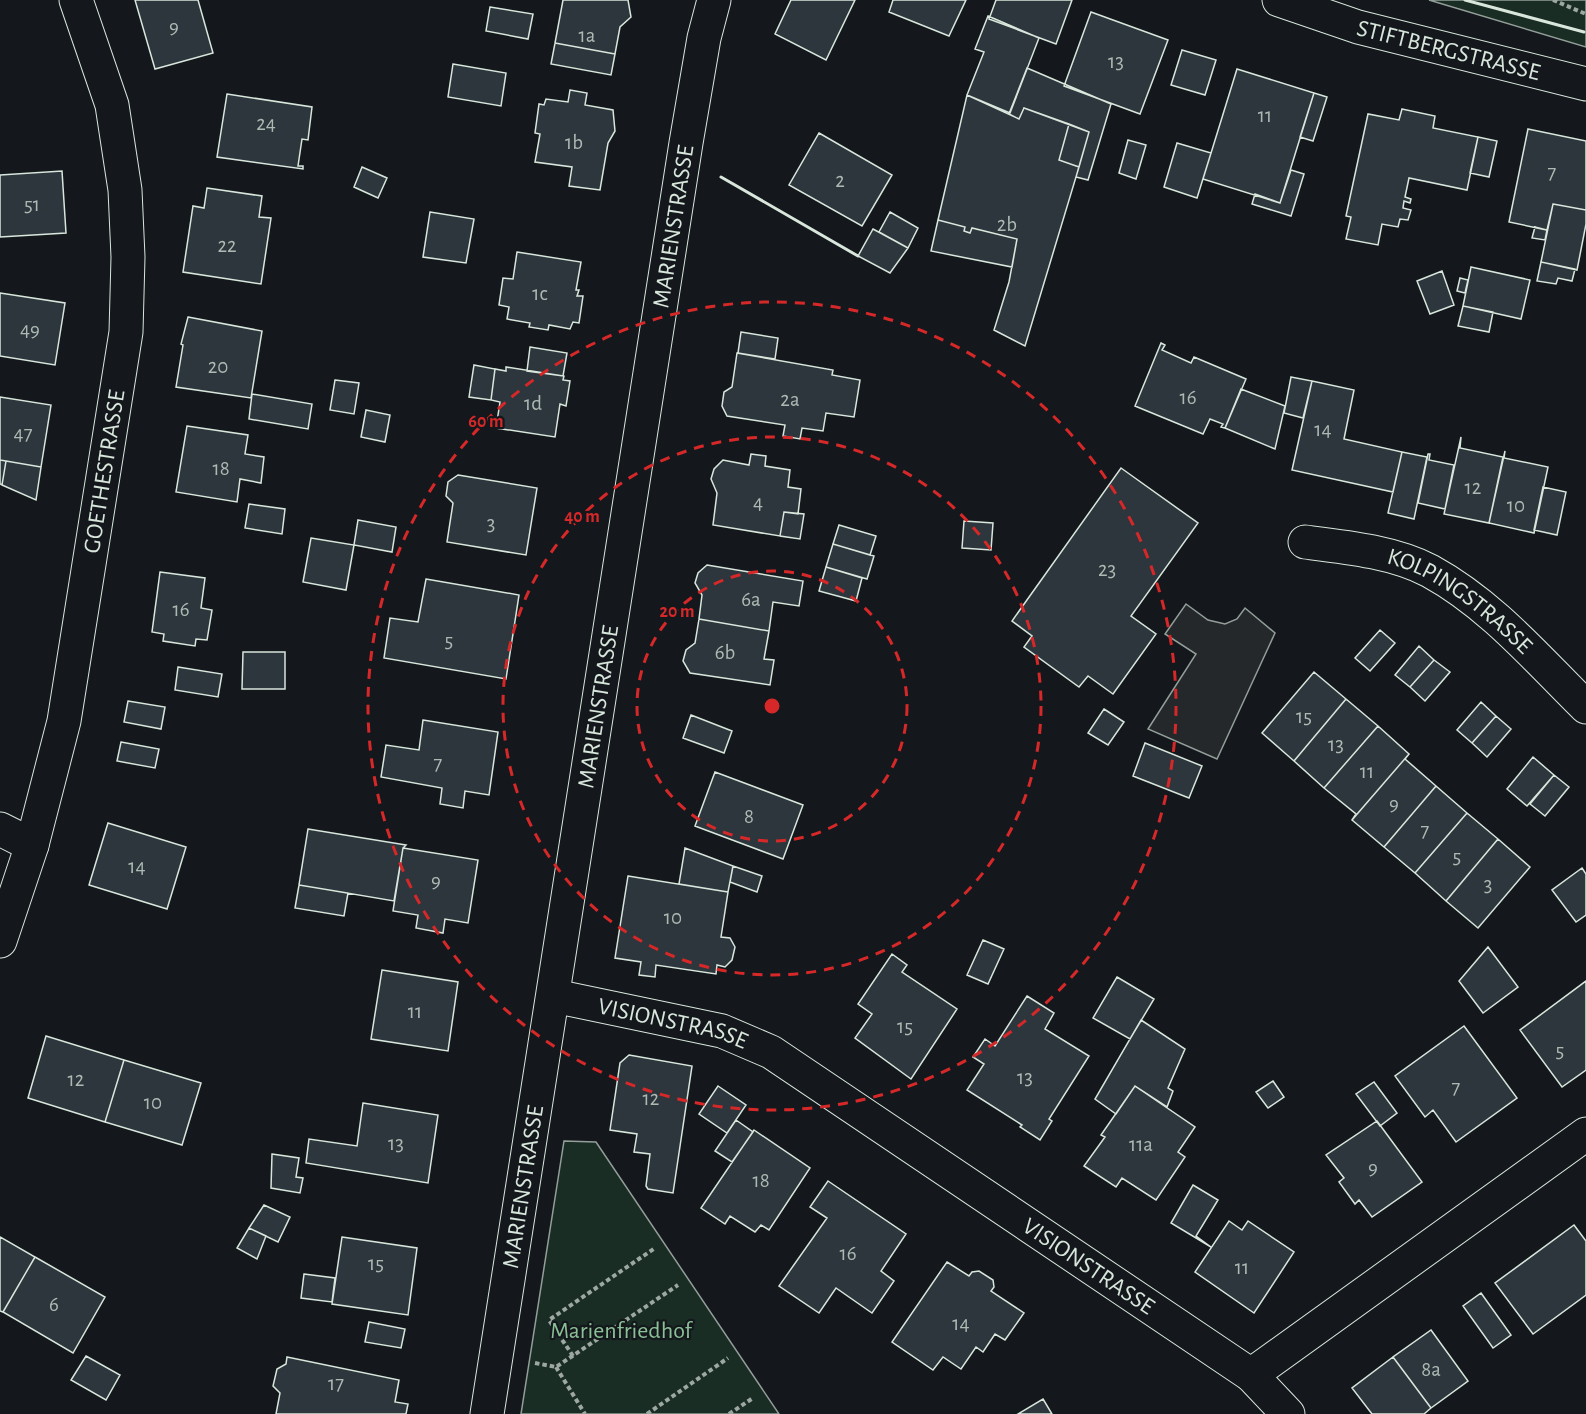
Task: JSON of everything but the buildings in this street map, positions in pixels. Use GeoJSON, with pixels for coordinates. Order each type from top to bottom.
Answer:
{"type":"FeatureCollection","features":[{"type":"Feature","properties":{"kind":"street","name":"GOETHESTRASSE"},"geometry":{"type":"LineString","coordinates":[[0,941],[32,845],[64,721],[126,332],[128,257],[123,179],[112,105],[76,0]]}},
{"type":"Feature","properties":{"kind":"street","name":"MARIENSTRASSE"},"geometry":{"type":"LineString","coordinates":[[487,1414],[686,143],[704,38],[714,0]]}},
{"type":"Feature","properties":{"kind":"street","name":"STIFTBERGSTRASSE"},"geometry":{"type":"LineString","coordinates":[[1279,0],[1358,27],[1586,84]]}},
{"type":"Feature","properties":{"kind":"street","name":"KOLPINGSTRASSE"},"geometry":{"type":"LineString","coordinates":[[1305,542],[1365,550],[1429,570],[1490,611],[1586,707]]}},
{"type":"Feature","properties":{"kind":"street"},"geometry":{"type":"LineString","coordinates":[[0,829],[32,845]]}},
{"type":"Feature","properties":{"kind":"street","name":"VISIONSTRASSE"},"geometry":{"type":"LineString","coordinates":[[554,996],[722,1030],[771,1052],[1251,1375],[1288,1414]]}},
{"type":"Feature","properties":{"kind":"street"},"geometry":{"type":"LineString","coordinates":[[1251,1375],[1586,1134]]}},
{"type":"Feature","properties":{"kind":"path"},"geometry":{"type":"LineString","coordinates":[[1553,0],[1586,14]]}},
{"type":"Feature","properties":{"kind":"path"},"geometry":{"type":"LineString","coordinates":[[573,1356],[549,1320],[655,1248]]}},
{"type":"Feature","properties":{"kind":"path"},"geometry":{"type":"LineString","coordinates":[[585,1414],[556,1367],[678,1285]]}},
{"type":"Feature","properties":{"kind":"path"},"geometry":{"type":"LineString","coordinates":[[647,1414],[728,1358]]}},
{"type":"Feature","properties":{"kind":"path"},"geometry":{"type":"LineString","coordinates":[[729,1414],[753,1398]]}},
{"type":"Feature","properties":{"kind":"green space"},"geometry":{"type":"Polygon","coordinates":[[[1429,0],[1586,0],[1586,47],[1429,0]]]}},
{"type":"Feature","properties":{"kind":"green space","name":"Marienfriedhof"},"geometry":{"type":"Polygon","coordinates":[[[564,1141],[596,1142],[779,1414],[521,1414],[564,1141]]]}},
{"type":"Feature","properties":{"kind":"shaded area"},"geometry":{"type":"Polygon","coordinates":[[[1186,604],[1208,620],[1225,624],[1237,619],[1245,608],[1275,633],[1217,759],[1148,729],[1196,654],[1165,634],[1186,604]]]}},
{"type":"Feature","properties":{"kind":"wall"},"geometry":{"type":"LineString","coordinates":[[1465,0],[1584,32]]}},
{"type":"Feature","properties":{"kind":"wall"},"geometry":{"type":"LineString","coordinates":[[721,177],[858,256]]}}]}
